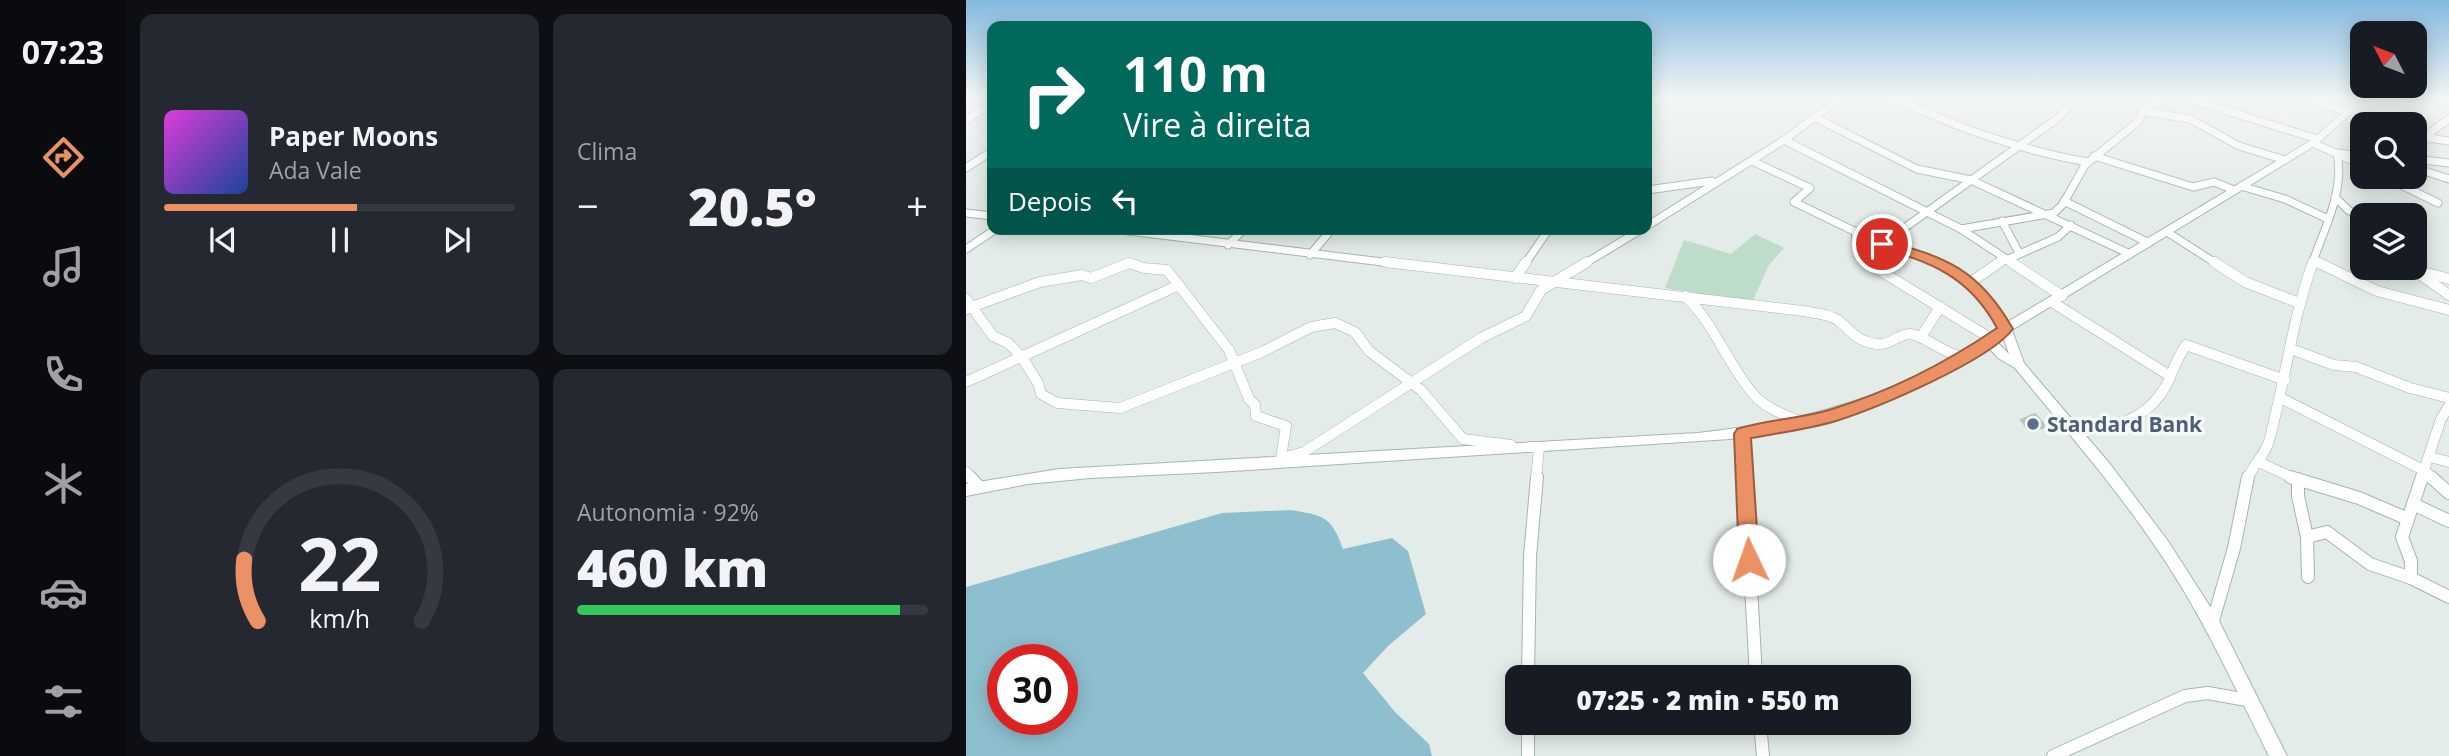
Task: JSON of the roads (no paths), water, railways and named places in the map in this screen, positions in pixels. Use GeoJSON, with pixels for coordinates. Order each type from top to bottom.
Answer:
{"type":"FeatureCollection","features":[{"type":"Feature","properties":{"kind":"main road"},"geometry":{"type":"LineString","coordinates":[[972,488],[1037,478],[1145,468],[1539,448],[1743,434],[1833,416],[1888,395],[1964,358],[1989,339],[2285,160],[2324,133]]}},
{"type":"Feature","properties":{"kind":"main road"},"geometry":{"type":"LineString","coordinates":[[2006,329],[2019,365]]}},
{"type":"Feature","properties":{"kind":"main road"},"geometry":{"type":"LineString","coordinates":[[1989,339],[2002,355],[2019,365],[2077,433],[2163,545],[2212,624],[2278,756]]}},
{"type":"Feature","properties":{"kind":"street"},"geometry":{"type":"LineString","coordinates":[[1652,223],[1793,133]]}},
{"type":"Feature","properties":{"kind":"street"},"geometry":{"type":"LineString","coordinates":[[1846,133],[1917,169],[1971,180],[2130,254]]}},
{"type":"Feature","properties":{"kind":"street"},"geometry":{"type":"LineString","coordinates":[[1981,133],[2058,157],[2091,159],[2193,187],[2214,182],[2285,199],[2328,219]]}},
{"type":"Feature","properties":{"kind":"street"},"geometry":{"type":"LineString","coordinates":[[1882,244],[2036,133]]}},
{"type":"Feature","properties":{"kind":"street"},"geometry":{"type":"LineString","coordinates":[[1961,229],[2049,215],[2060,209],[2073,182],[2091,159],[2124,133]]}},
{"type":"Feature","properties":{"kind":"street"},"geometry":{"type":"LineString","coordinates":[[2216,133],[2239,146],[2285,160]]}},
{"type":"Feature","properties":{"kind":"street"},"geometry":{"type":"LineString","coordinates":[[2292,133],[2315,141],[2350,159]]}},
{"type":"Feature","properties":{"kind":"street"},"geometry":{"type":"LineString","coordinates":[[2432,133],[2429,138],[2449,141]]}},
{"type":"Feature","properties":{"kind":"street"},"geometry":{"type":"LineString","coordinates":[[1784,140],[1961,229],[2062,296]]}},
{"type":"Feature","properties":{"kind":"street"},"geometry":{"type":"LineString","coordinates":[[2337,153],[2350,155]]}},
{"type":"Feature","properties":{"kind":"street"},"geometry":{"type":"LineString","coordinates":[[2212,624],[2234,548],[2249,474],[2266,452],[2281,398],[2300,303],[2341,178],[2337,153]]}},
{"type":"Feature","properties":{"kind":"street"},"geometry":{"type":"LineString","coordinates":[[966,167],[987,154]]}},
{"type":"Feature","properties":{"kind":"street"},"geometry":{"type":"LineString","coordinates":[[2427,160],[2449,163]]}},
{"type":"Feature","properties":{"kind":"street"},"geometry":{"type":"LineString","coordinates":[[1752,161],[1810,188],[1794,202],[1882,244],[1927,257],[1971,282],[1991,303],[2006,329]]}},
{"type":"Feature","properties":{"kind":"street"},"geometry":{"type":"LineString","coordinates":[[2427,172],[2449,179]]}},
{"type":"Feature","properties":{"kind":"street"},"geometry":{"type":"LineString","coordinates":[[1652,189],[1717,180]]}},
{"type":"Feature","properties":{"kind":"street"},"geometry":{"type":"LineString","coordinates":[[2409,189],[2438,203]]}},
{"type":"Feature","properties":{"kind":"street"},"geometry":{"type":"LineString","coordinates":[[2335,197],[2350,211]]}},
{"type":"Feature","properties":{"kind":"street"},"geometry":{"type":"LineString","coordinates":[[2064,201],[2149,243]]}},
{"type":"Feature","properties":{"kind":"street"},"geometry":{"type":"LineString","coordinates":[[966,213],[987,214]]}},
{"type":"Feature","properties":{"kind":"street"},"geometry":{"type":"LineString","coordinates":[[2002,221],[2019,253]]}},
{"type":"Feature","properties":{"kind":"street"},"geometry":{"type":"LineString","coordinates":[[1971,282],[2007,258],[2042,246],[2058,237],[2071,225]]}},
{"type":"Feature","properties":{"kind":"street"},"geometry":{"type":"LineString","coordinates":[[1855,231],[1857,247],[1867,264],[1989,339]]}},
{"type":"Feature","properties":{"kind":"street"},"geometry":{"type":"LineString","coordinates":[[2166,233],[2245,282],[2300,303]]}},
{"type":"Feature","properties":{"kind":"street"},"geometry":{"type":"LineString","coordinates":[[966,249],[987,235]]}},
{"type":"Feature","properties":{"kind":"street"},"geometry":{"type":"LineString","coordinates":[[1169,235],[1310,255],[1416,264],[1798,310],[1835,319],[1856,338],[1873,344],[1891,344],[1906,334],[1921,337],[1949,355],[1964,358]]}},
{"type":"Feature","properties":{"kind":"street"},"geometry":{"type":"LineString","coordinates":[[1228,245],[1238,235]]}},
{"type":"Feature","properties":{"kind":"street"},"geometry":{"type":"LineString","coordinates":[[1310,255],[1327,235]]}},
{"type":"Feature","properties":{"kind":"street"},"geometry":{"type":"LineString","coordinates":[[1515,278],[1545,235]]}},
{"type":"Feature","properties":{"kind":"street"},"geometry":{"type":"LineString","coordinates":[[1528,665],[1530,556],[1539,448],[1463,439],[1421,390],[1409,384],[1369,351],[1355,332],[1335,323],[1311,327],[1262,352],[1235,362],[1127,406],[1115,408],[1066,405],[1047,399],[1041,394],[1038,383],[1021,356],[1008,344],[993,336],[967,305],[1040,282],[1082,275],[1091,278],[1129,263],[1144,268],[1167,270],[1229,349],[1235,362],[1249,399],[1255,405],[1256,416],[1286,426],[1281,461],[1304,452],[1409,384],[1481,338],[1526,316],[1540,291],[1632,235]]}},
{"type":"Feature","properties":{"kind":"street"},"geometry":{"type":"LineString","coordinates":[[2315,261],[2377,291],[2449,310]]}},
{"type":"Feature","properties":{"kind":"street"},"geometry":{"type":"LineString","coordinates":[[2427,273],[2449,279]]}},
{"type":"Feature","properties":{"kind":"street"},"geometry":{"type":"LineString","coordinates":[[2427,279],[2449,296]]}},
{"type":"Feature","properties":{"kind":"street"},"geometry":{"type":"LineString","coordinates":[[966,382],[1179,285]]}},
{"type":"Feature","properties":{"kind":"street"},"geometry":{"type":"LineString","coordinates":[[1685,296],[1702,312],[1754,395],[1767,406],[1801,422]]}},
{"type":"Feature","properties":{"kind":"street"},"geometry":{"type":"LineString","coordinates":[[2052,302],[2100,335],[2134,352],[2171,376]]}},
{"type":"Feature","properties":{"kind":"street"},"geometry":{"type":"LineString","coordinates":[[1921,337],[1940,307]]}},
{"type":"Feature","properties":{"kind":"street"},"geometry":{"type":"LineString","coordinates":[[2077,433],[2136,418],[2149,411],[2160,398],[2183,348],[2192,345],[2285,380]]}},
{"type":"Feature","properties":{"kind":"street"},"geometry":{"type":"LineString","coordinates":[[2291,349],[2334,365],[2356,367],[2410,388],[2449,398]]}},
{"type":"Feature","properties":{"kind":"street"},"geometry":{"type":"LineString","coordinates":[[2281,398],[2425,471],[2449,493]]}},
{"type":"Feature","properties":{"kind":"street"},"geometry":{"type":"LineString","coordinates":[[2411,578],[2412,567],[2402,537],[2443,414],[2449,406]]}},
{"type":"Feature","properties":{"kind":"street"},"geometry":{"type":"LineString","coordinates":[[1743,434],[1755,665]]}},
{"type":"Feature","properties":{"kind":"street"},"geometry":{"type":"LineString","coordinates":[[2430,457],[2449,462]]}},
{"type":"Feature","properties":{"kind":"street"},"geometry":{"type":"LineString","coordinates":[[2259,462],[2298,479],[2359,498],[2408,519]]}},
{"type":"Feature","properties":{"kind":"street"},"geometry":{"type":"LineString","coordinates":[[966,472],[972,488]]}},
{"type":"Feature","properties":{"kind":"street"},"geometry":{"type":"LineString","coordinates":[[2298,479],[2298,496],[2307,537],[2308,577]]}},
{"type":"Feature","properties":{"kind":"street"},"geometry":{"type":"LineString","coordinates":[[2413,504],[2449,521]]}},
{"type":"Feature","properties":{"kind":"street"},"geometry":{"type":"LineString","coordinates":[[2307,537],[2327,532],[2371,564],[2411,578],[2449,597]]}},
{"type":"Feature","properties":{"kind":"street"},"geometry":{"type":"LineString","coordinates":[[2057,755],[2185,696],[2208,693],[2252,701]]}},
{"type":"Feature","properties":{"kind":"street"},"geometry":{"type":"LineString","coordinates":[[1528,735],[1528,756]]}},
{"type":"Feature","properties":{"kind":"street"},"geometry":{"type":"LineString","coordinates":[[1761,735],[1763,756]]}},
{"type":"Feature","properties":{"kind":"water"},"geometry":{"type":"Polygon","coordinates":[[[1291,510],[1318,516],[1330,523],[1343,549],[1392,538],[1408,551],[1426,614],[1388,646],[1363,673],[1395,712],[1429,744],[1432,756],[966,756],[966,587],[1222,513],[1291,510]]]}},
{"type":"Feature","properties":{"kind":"place","name":"Standard Bank"},"geometry":{"type":"Point","coordinates":[2033,424]}}]}
